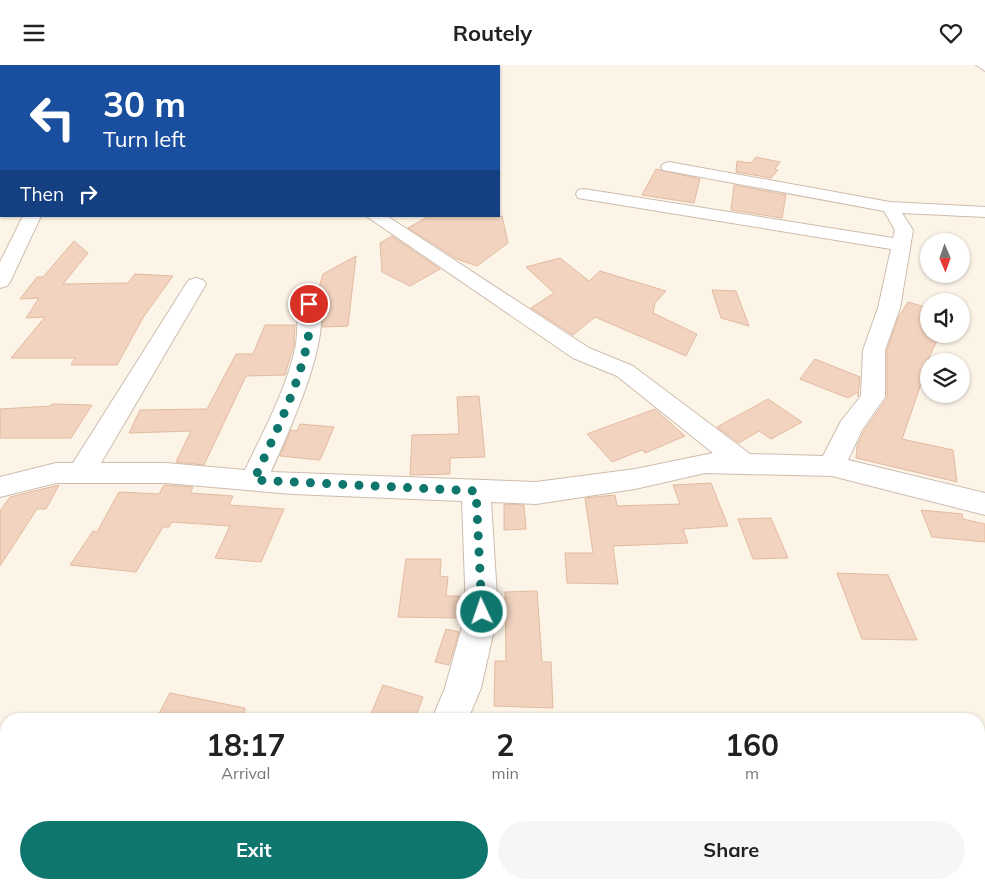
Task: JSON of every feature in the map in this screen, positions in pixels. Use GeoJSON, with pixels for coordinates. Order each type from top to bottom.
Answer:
{"type":"FeatureCollection","features":[{"type":"Feature","properties":{"kind":"street"},"geometry":{"type":"LineString","coordinates":[[669,167],[890,207],[985,212]]}},
{"type":"Feature","properties":{"kind":"street"},"geometry":{"type":"LineString","coordinates":[[584,194],[902,245]]}},
{"type":"Feature","properties":{"kind":"street"},"geometry":{"type":"LineString","coordinates":[[832,466],[850,427],[873,397],[874,351],[889,308],[904,231],[890,207]]}},
{"type":"Feature","properties":{"kind":"street"},"geometry":{"type":"LineString","coordinates":[[0,283],[32,217]]}},
{"type":"Feature","properties":{"kind":"street"},"geometry":{"type":"LineString","coordinates":[[377,217],[581,353],[625,371],[744,464]]}},
{"type":"Feature","properties":{"kind":"street"},"geometry":{"type":"LineString","coordinates":[[81,473],[196,284]]}},
{"type":"Feature","properties":{"kind":"street"},"geometry":{"type":"LineString","coordinates":[[254,480],[297,383],[311,318],[309,304]]}},
{"type":"Feature","properties":{"kind":"street"},"geometry":{"type":"LineString","coordinates":[[0,487],[56,473],[166,473],[254,480],[536,493],[635,479],[705,463],[832,466],[985,504]]}},
{"type":"Feature","properties":{"kind":"street"},"geometry":{"type":"LineString","coordinates":[[453,713],[463,688],[482,612],[476,491]]}},
{"type":"Feature","properties":{"kind":"building"},"geometry":{"type":"Polygon","coordinates":[[[756,157],[780,162],[775,169],[778,170],[771,178],[736,172],[737,161],[751,163],[756,157]]]}},
{"type":"Feature","properties":{"kind":"building"},"geometry":{"type":"Polygon","coordinates":[[[656,169],[700,179],[694,203],[642,195],[656,169]]]}},
{"type":"Feature","properties":{"kind":"building"},"geometry":{"type":"Polygon","coordinates":[[[734,185],[786,195],[782,218],[731,210],[734,185]]]}},
{"type":"Feature","properties":{"kind":"building"},"geometry":{"type":"Polygon","coordinates":[[[502,216],[508,243],[477,266],[457,259],[408,228],[427,217],[502,216]]]}},
{"type":"Feature","properties":{"kind":"building"},"geometry":{"type":"Polygon","coordinates":[[[392,236],[440,269],[410,286],[382,272],[380,243],[392,236]]]}},
{"type":"Feature","properties":{"kind":"building"},"geometry":{"type":"Polygon","coordinates":[[[74,241],[88,253],[63,284],[128,283],[135,274],[173,276],[144,316],[117,365],[71,365],[75,358],[11,358],[45,317],[26,318],[39,298],[20,299],[37,277],[43,277],[74,241]]]}},
{"type":"Feature","properties":{"kind":"building"},"geometry":{"type":"Polygon","coordinates":[[[356,256],[348,326],[322,327],[322,314],[316,298],[323,274],[356,256]]]}},
{"type":"Feature","properties":{"kind":"building"},"geometry":{"type":"Polygon","coordinates":[[[560,258],[589,281],[600,271],[666,291],[655,303],[653,313],[697,334],[686,356],[595,317],[573,335],[531,308],[554,293],[526,267],[560,258]]]}},
{"type":"Feature","properties":{"kind":"building"},"geometry":{"type":"Polygon","coordinates":[[[712,290],[736,291],[749,326],[721,318],[712,290]]]}},
{"type":"Feature","properties":{"kind":"building"},"geometry":{"type":"Polygon","coordinates":[[[908,302],[920,305],[920,343],[936,343],[931,353],[920,353],[920,387],[902,439],[953,450],[957,482],[856,458],[857,446],[864,431],[887,398],[887,350],[898,318],[908,302]]]}},
{"type":"Feature","properties":{"kind":"building"},"geometry":{"type":"Polygon","coordinates":[[[265,325],[295,325],[294,345],[285,375],[246,376],[204,465],[176,462],[191,431],[129,433],[140,410],[207,409],[236,354],[253,354],[265,325]]]}},
{"type":"Feature","properties":{"kind":"building"},"geometry":{"type":"Polygon","coordinates":[[[815,359],[860,377],[858,397],[858,392],[848,398],[800,379],[815,359]]]}},
{"type":"Feature","properties":{"kind":"building"},"geometry":{"type":"Polygon","coordinates":[[[479,396],[485,457],[450,458],[450,474],[410,475],[412,435],[459,434],[457,397],[479,396]]]}},
{"type":"Feature","properties":{"kind":"building"},"geometry":{"type":"Polygon","coordinates":[[[768,399],[802,422],[771,439],[759,431],[739,443],[717,427],[768,399]]]}},
{"type":"Feature","properties":{"kind":"building"},"geometry":{"type":"Polygon","coordinates":[[[52,404],[92,405],[71,438],[0,438],[0,409],[51,406],[52,404]]]}},
{"type":"Feature","properties":{"kind":"building"},"geometry":{"type":"Polygon","coordinates":[[[655,409],[685,436],[645,453],[642,450],[612,462],[587,434],[655,409]]]}},
{"type":"Feature","properties":{"kind":"building"},"geometry":{"type":"Polygon","coordinates":[[[300,424],[334,427],[320,460],[280,456],[291,430],[297,431],[300,424]]]}},
{"type":"Feature","properties":{"kind":"building"},"geometry":{"type":"Polygon","coordinates":[[[711,483],[728,526],[683,529],[688,543],[613,546],[618,584],[567,583],[565,553],[593,553],[585,498],[615,495],[617,506],[680,504],[673,485],[711,483]]]}},
{"type":"Feature","properties":{"kind":"building"},"geometry":{"type":"Polygon","coordinates":[[[59,485],[46,509],[37,509],[0,566],[0,511],[10,497],[59,485]]]}},
{"type":"Feature","properties":{"kind":"building"},"geometry":{"type":"Polygon","coordinates":[[[164,485],[193,487],[190,493],[233,496],[229,505],[284,509],[261,562],[215,558],[230,526],[172,522],[169,527],[163,527],[136,572],[70,565],[93,531],[97,532],[119,492],[159,494],[164,485]]]}},
{"type":"Feature","properties":{"kind":"building"},"geometry":{"type":"Polygon","coordinates":[[[504,504],[524,505],[526,529],[504,530],[504,504]]]}},
{"type":"Feature","properties":{"kind":"building"},"geometry":{"type":"Polygon","coordinates":[[[921,510],[962,514],[963,519],[985,524],[985,542],[932,537],[921,510]]]}},
{"type":"Feature","properties":{"kind":"building"},"geometry":{"type":"Polygon","coordinates":[[[771,518],[788,558],[753,559],[738,519],[771,518]]]}},
{"type":"Feature","properties":{"kind":"building"},"geometry":{"type":"Polygon","coordinates":[[[406,559],[441,559],[440,576],[448,577],[446,596],[460,596],[459,618],[398,617],[406,559]]]}},
{"type":"Feature","properties":{"kind":"building"},"geometry":{"type":"Polygon","coordinates":[[[837,573],[888,575],[917,640],[862,639],[837,573]]]}},
{"type":"Feature","properties":{"kind":"building"},"geometry":{"type":"Polygon","coordinates":[[[537,591],[542,662],[551,662],[553,708],[494,706],[495,661],[506,661],[505,592],[537,591]]]}},
{"type":"Feature","properties":{"kind":"building"},"geometry":{"type":"Polygon","coordinates":[[[446,629],[459,632],[449,665],[435,662],[446,629]]]}},
{"type":"Feature","properties":{"kind":"building"},"geometry":{"type":"Polygon","coordinates":[[[383,685],[423,697],[417,713],[371,713],[383,685]]]}},
{"type":"Feature","properties":{"kind":"building"},"geometry":{"type":"Polygon","coordinates":[[[170,693],[245,708],[245,713],[159,713],[170,693]]]}},
{"type":"Feature","properties":{"kind":"route"},"geometry":{"type":"LineString","coordinates":[[309,304],[311,318],[297,383],[254,480],[292,484],[476,491],[482,612]]}}]}
